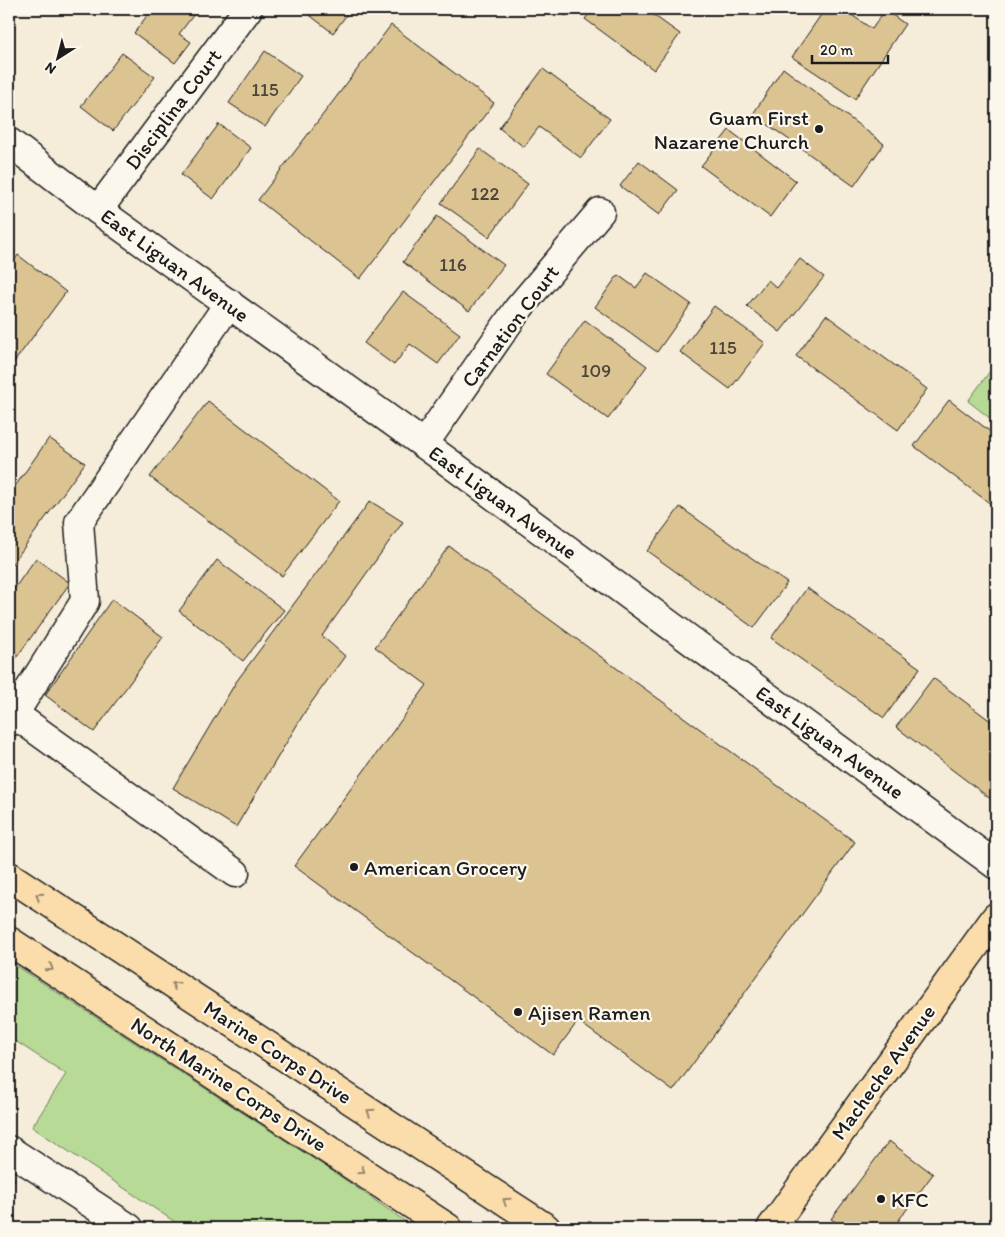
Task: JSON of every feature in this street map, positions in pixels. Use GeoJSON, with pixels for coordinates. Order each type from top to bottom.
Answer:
{"type":"FeatureCollection","features":[{"type":"Feature","properties":{"kind":"main road","name":"Marine Corps Drive"},"geometry":{"type":"LineString","coordinates":[[9,876],[546,1228]]}},
{"type":"Feature","properties":{"kind":"main road","name":"Macheche Avenue"},"geometry":{"type":"LineString","coordinates":[[771,1228],[996,917]]}},
{"type":"Feature","properties":{"kind":"main road","name":"North Marine Corps Drive"},"geometry":{"type":"LineString","coordinates":[[9,941],[448,1228]]}},
{"type":"Feature","properties":{"kind":"street","name":"Disciplina Court"},"geometry":{"type":"LineString","coordinates":[[98,210],[248,9]]}},
{"type":"Feature","properties":{"kind":"street","name":"East Liguan Avenue"},"geometry":{"type":"LineString","coordinates":[[9,142],[98,210],[424,444],[996,865]]}},
{"type":"Feature","properties":{"kind":"street","name":"Carnation Court"},"geometry":{"type":"LineString","coordinates":[[424,444],[518,309],[600,212]]}},
{"type":"Feature","properties":{"kind":"street"},"geometry":{"type":"LineString","coordinates":[[229,303],[79,522],[85,601],[11,718],[235,873]]}},
{"type":"Feature","properties":{"kind":"street"},"geometry":{"type":"LineString","coordinates":[[9,1150],[129,1228]]}},
{"type":"Feature","properties":{"kind":"green space"},"geometry":{"type":"Polygon","coordinates":[[[996,363],[996,423],[968,401],[996,363]]]}},
{"type":"Feature","properties":{"kind":"green space"},"geometry":{"type":"Polygon","coordinates":[[[9,961],[337,1174],[415,1228],[184,1228],[32,1127],[66,1074],[9,1037],[9,961]]]}},
{"type":"Feature","properties":{"kind":"building"},"geometry":{"type":"Polygon","coordinates":[[[152,9],[198,9],[179,34],[191,42],[175,63],[134,33],[152,9]]]}},
{"type":"Feature","properties":{"kind":"building"},"geometry":{"type":"Polygon","coordinates":[[[304,9],[351,9],[333,33],[304,9]]]}},
{"type":"Feature","properties":{"kind":"building"},"geometry":{"type":"Polygon","coordinates":[[[556,9],[571,9],[566,16],[556,9]]]}},
{"type":"Feature","properties":{"kind":"building"},"geometry":{"type":"Polygon","coordinates":[[[593,9],[645,9],[680,34],[654,70],[585,19],[593,9]]]}},
{"type":"Feature","properties":{"kind":"building","name":"Guam First Nazarene Church"},"geometry":{"type":"Polygon","coordinates":[[[825,9],[843,9],[872,29],[885,10],[905,24],[855,99],[792,57],[825,9]]]}},
{"type":"Feature","properties":{"kind":"building"},"geometry":{"type":"Polygon","coordinates":[[[391,25],[494,103],[360,279],[258,200],[391,25]]]}},
{"type":"Feature","properties":{"kind":"building"},"geometry":{"type":"Polygon","coordinates":[[[265,51],[301,76],[265,127],[229,103],[265,51]]]}},
{"type":"Feature","properties":{"kind":"building"},"geometry":{"type":"Polygon","coordinates":[[[122,53],[155,77],[113,131],[81,106],[122,53]]]}},
{"type":"Feature","properties":{"kind":"building","name":"Guam First Nazarene Church"},"geometry":{"type":"Polygon","coordinates":[[[783,68],[884,144],[854,186],[753,114],[783,68]]]}},
{"type":"Feature","properties":{"kind":"building"},"geometry":{"type":"Polygon","coordinates":[[[543,69],[610,119],[581,158],[539,127],[524,147],[499,128],[543,69]]]}},
{"type":"Feature","properties":{"kind":"building"},"geometry":{"type":"Polygon","coordinates":[[[219,124],[251,148],[213,199],[181,175],[219,124]]]}},
{"type":"Feature","properties":{"kind":"building"},"geometry":{"type":"Polygon","coordinates":[[[729,130],[796,181],[770,217],[701,166],[729,130]]]}},
{"type":"Feature","properties":{"kind":"building"},"geometry":{"type":"Polygon","coordinates":[[[480,149],[528,184],[489,237],[441,203],[480,149]]]}},
{"type":"Feature","properties":{"kind":"building"},"geometry":{"type":"Polygon","coordinates":[[[639,161],[678,190],[659,215],[620,186],[639,161]]]}},
{"type":"Feature","properties":{"kind":"building"},"geometry":{"type":"Polygon","coordinates":[[[437,216],[504,265],[469,311],[403,262],[437,216]]]}},
{"type":"Feature","properties":{"kind":"building"},"geometry":{"type":"Polygon","coordinates":[[[18,255],[66,292],[9,369],[9,268],[18,255]]]}},
{"type":"Feature","properties":{"kind":"building"},"geometry":{"type":"Polygon","coordinates":[[[800,259],[824,277],[780,332],[747,306],[768,280],[777,288],[800,259]]]}},
{"type":"Feature","properties":{"kind":"building"},"geometry":{"type":"Polygon","coordinates":[[[647,273],[691,304],[657,352],[595,307],[618,275],[636,288],[647,273]]]}},
{"type":"Feature","properties":{"kind":"building"},"geometry":{"type":"Polygon","coordinates":[[[403,292],[460,334],[438,364],[410,344],[394,365],[364,343],[403,292]]]}},
{"type":"Feature","properties":{"kind":"building"},"geometry":{"type":"Polygon","coordinates":[[[714,306],[765,343],[730,389],[680,352],[714,306]]]}},
{"type":"Feature","properties":{"kind":"building"},"geometry":{"type":"Polygon","coordinates":[[[826,315],[927,389],[898,430],[796,356],[826,315]]]}},
{"type":"Feature","properties":{"kind":"building"},"geometry":{"type":"Polygon","coordinates":[[[585,320],[647,366],[608,419],[546,374],[585,320]]]}},
{"type":"Feature","properties":{"kind":"building"},"geometry":{"type":"Polygon","coordinates":[[[949,400],[996,436],[996,508],[914,446],[949,400]]]}},
{"type":"Feature","properties":{"kind":"building"},"geometry":{"type":"Polygon","coordinates":[[[208,401],[339,501],[282,576],[150,477],[208,401]]]}},
{"type":"Feature","properties":{"kind":"building"},"geometry":{"type":"Polygon","coordinates":[[[49,438],[85,463],[10,567],[9,495],[49,438]]]}},
{"type":"Feature","properties":{"kind":"building"},"geometry":{"type":"Polygon","coordinates":[[[370,501],[403,522],[322,636],[345,656],[306,710],[236,827],[173,788],[236,682],[370,501]]]}},
{"type":"Feature","properties":{"kind":"building"},"geometry":{"type":"Polygon","coordinates":[[[680,507],[787,583],[754,628],[647,551],[680,507]]]}},
{"type":"Feature","properties":{"kind":"building"},"geometry":{"type":"Polygon","coordinates":[[[449,546],[855,842],[673,1091],[578,1021],[553,1055],[294,866],[427,685],[375,647],[449,546]]]}},
{"type":"Feature","properties":{"kind":"building"},"geometry":{"type":"Polygon","coordinates":[[[36,558],[70,583],[9,668],[9,596],[36,558]]]}},
{"type":"Feature","properties":{"kind":"building"},"geometry":{"type":"Polygon","coordinates":[[[217,560],[284,610],[243,661],[179,611],[217,560]]]}},
{"type":"Feature","properties":{"kind":"building"},"geometry":{"type":"Polygon","coordinates":[[[807,588],[920,668],[884,718],[771,638],[807,588]]]}},
{"type":"Feature","properties":{"kind":"building"},"geometry":{"type":"Polygon","coordinates":[[[112,599],[163,637],[94,732],[45,695],[112,599]]]}},
{"type":"Feature","properties":{"kind":"building"},"geometry":{"type":"Polygon","coordinates":[[[933,678],[996,725],[996,803],[896,727],[933,678]]]}},
{"type":"Feature","properties":{"kind":"building"},"geometry":{"type":"Polygon","coordinates":[[[996,1072],[996,1086],[990,1081],[996,1072]]]}},
{"type":"Feature","properties":{"kind":"building"},"geometry":{"type":"Polygon","coordinates":[[[889,1141],[933,1174],[893,1228],[845,1228],[831,1219],[889,1141]]]}},
{"type":"Feature","properties":{"kind":"building"},"geometry":{"type":"Polygon","coordinates":[[[9,1175],[15,1179],[9,1188],[9,1175]]]}},
{"type":"Feature","properties":{"kind":"building"},"geometry":{"type":"Polygon","coordinates":[[[996,1213],[996,1228],[985,1228],[996,1213]]]}},
{"type":"Feature","properties":{"kind":"place","name":"Guam First Nazarene Church"},"geometry":{"type":"Point","coordinates":[819,129]}},
{"type":"Feature","properties":{"kind":"place","name":"American Grocery"},"geometry":{"type":"Point","coordinates":[354,867]}},
{"type":"Feature","properties":{"kind":"place","name":"Ajisen Ramen"},"geometry":{"type":"Point","coordinates":[518,1012]}},
{"type":"Feature","properties":{"kind":"place","name":"KFC"},"geometry":{"type":"Point","coordinates":[881,1199]}}]}
